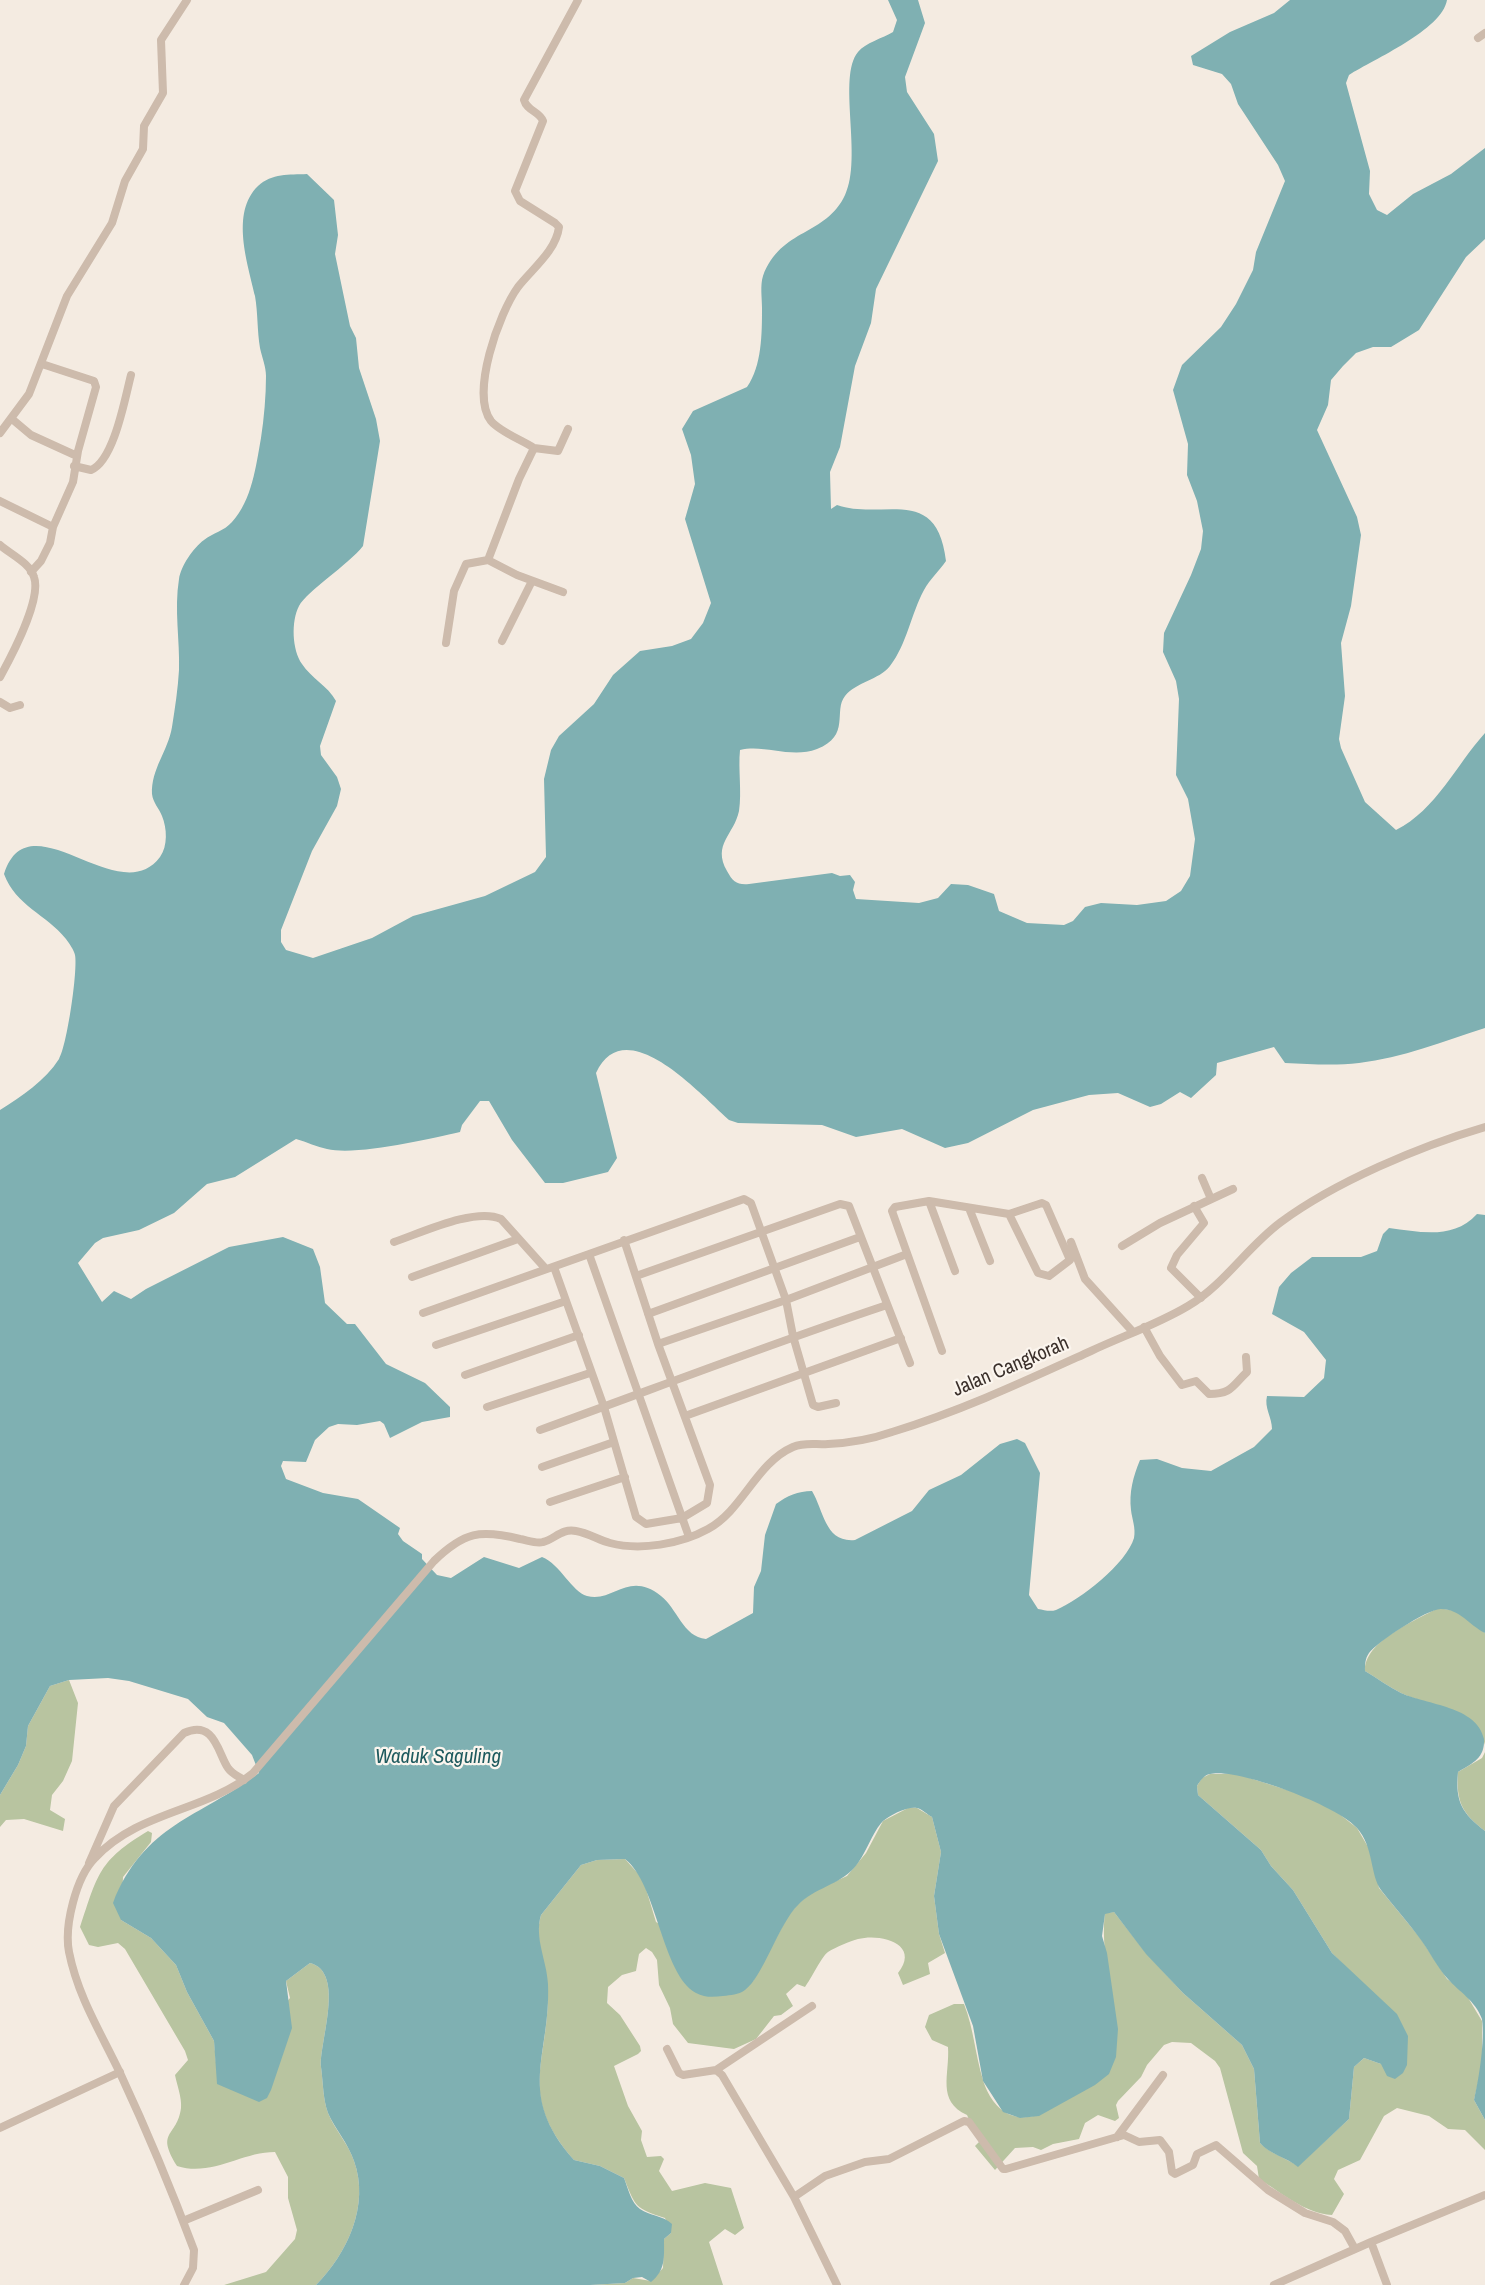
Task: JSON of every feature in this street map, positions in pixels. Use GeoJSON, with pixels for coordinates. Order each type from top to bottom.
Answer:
{"type":"FeatureCollection","features":[{"type":"Feature","properties":{"kind":"street"},"geometry":{"type":"LineString","coordinates":[[0,433],[28,394],[42,364],[67,296],[112,223],[125,181],[143,149],[144,126],[163,93],[161,40],[187,0]]}},
{"type":"Feature","properties":{"kind":"street"},"geometry":{"type":"LineString","coordinates":[[568,429],[556,452],[534,448],[492,422],[482,396],[493,343],[513,294],[544,258],[558,233],[559,227],[555,223],[520,201],[515,191],[543,121],[540,115],[527,107],[524,100],[578,0]]}},
{"type":"Feature","properties":{"kind":"street"},"geometry":{"type":"LineString","coordinates":[[32,572],[41,561],[50,543],[53,527],[73,482],[76,456],[96,384],[42,364]]}},
{"type":"Feature","properties":{"kind":"street"},"geometry":{"type":"LineString","coordinates":[[74,466],[91,470],[104,459],[113,438],[131,375]]}},
{"type":"Feature","properties":{"kind":"street"},"geometry":{"type":"LineString","coordinates":[[12,419],[31,435],[76,456]]}},
{"type":"Feature","properties":{"kind":"street"},"geometry":{"type":"LineString","coordinates":[[488,560],[519,479],[534,448]]}},
{"type":"Feature","properties":{"kind":"street"},"geometry":{"type":"LineString","coordinates":[[0,501],[53,527]]}},
{"type":"Feature","properties":{"kind":"street"},"geometry":{"type":"LineString","coordinates":[[0,546],[32,572],[35,584],[33,601],[14,650],[0,677]]}},
{"type":"Feature","properties":{"kind":"street"},"geometry":{"type":"LineString","coordinates":[[446,643],[454,591],[466,564],[488,560],[532,581],[563,592]]}},
{"type":"Feature","properties":{"kind":"street"},"geometry":{"type":"LineString","coordinates":[[502,641],[532,581]]}},
{"type":"Feature","properties":{"kind":"street"},"geometry":{"type":"LineString","coordinates":[[0,702],[10,708],[21,705]]}},
{"type":"Feature","properties":{"kind":"street","name":"Jalan Cangkorah"},"geometry":{"type":"LineString","coordinates":[[243,1780],[253,1773],[431,1564],[462,1538],[473,1533],[497,1533],[533,1542],[543,1542],[566,1531],[576,1531],[612,1544],[632,1547],[660,1545],[689,1537],[710,1528],[736,1506],[770,1464],[793,1447],[803,1444],[843,1443],[894,1432],[985,1399],[1144,1327],[1201,1298],[1274,1227],[1300,1209],[1386,1166],[1449,1138],[1485,1127]]}},
{"type":"Feature","properties":{"kind":"street"},"geometry":{"type":"LineString","coordinates":[[1202,1178],[1211,1199]]}},
{"type":"Feature","properties":{"kind":"street"},"geometry":{"type":"LineString","coordinates":[[1122,1246],[1194,1206],[1233,1189]]}},
{"type":"Feature","properties":{"kind":"street"},"geometry":{"type":"LineString","coordinates":[[423,1313],[744,1199],[751,1203],[786,1300],[793,1336],[813,1405],[818,1407],[836,1403]]}},
{"type":"Feature","properties":{"kind":"street"},"geometry":{"type":"LineString","coordinates":[[929,1201],[955,1271]]}},
{"type":"Feature","properties":{"kind":"street"},"geometry":{"type":"LineString","coordinates":[[942,1352],[892,1211],[895,1207],[929,1201],[1009,1214],[1042,1203],[1046,1205],[1070,1260],[1068,1264],[1049,1276],[1038,1273],[1009,1214]]}},
{"type":"Feature","properties":{"kind":"street"},"geometry":{"type":"LineString","coordinates":[[636,1276],[840,1204],[849,1206],[910,1363]]}},
{"type":"Feature","properties":{"kind":"street"},"geometry":{"type":"LineString","coordinates":[[1194,1206],[1204,1223],[1177,1255],[1171,1268],[1201,1298]]}},
{"type":"Feature","properties":{"kind":"street"},"geometry":{"type":"LineString","coordinates":[[969,1208],[990,1261]]}},
{"type":"Feature","properties":{"kind":"street"},"geometry":{"type":"LineString","coordinates":[[394,1242],[467,1218],[493,1215],[501,1219],[518,1239],[549,1267],[566,1301],[579,1335],[604,1407],[636,1517],[646,1524],[682,1518],[707,1503],[710,1497],[710,1485],[658,1344],[624,1240]]}},
{"type":"Feature","properties":{"kind":"street"},"geometry":{"type":"LineString","coordinates":[[648,1314],[860,1237]]}},
{"type":"Feature","properties":{"kind":"street"},"geometry":{"type":"LineString","coordinates":[[412,1277],[518,1239]]}},
{"type":"Feature","properties":{"kind":"street"},"geometry":{"type":"LineString","coordinates":[[1071,1242],[1085,1279],[1133,1332]]}},
{"type":"Feature","properties":{"kind":"street"},"geometry":{"type":"LineString","coordinates":[[590,1254],[689,1537]]}},
{"type":"Feature","properties":{"kind":"street"},"geometry":{"type":"LineString","coordinates":[[658,1344],[786,1300],[907,1254]]}},
{"type":"Feature","properties":{"kind":"street"},"geometry":{"type":"LineString","coordinates":[[436,1345],[566,1301]]}},
{"type":"Feature","properties":{"kind":"street"},"geometry":{"type":"LineString","coordinates":[[540,1430],[673,1383],[793,1336],[887,1305]]}},
{"type":"Feature","properties":{"kind":"street"},"geometry":{"type":"LineString","coordinates":[[1144,1327],[1181,1384],[1196,1381],[1209,1394],[1224,1394],[1229,1391],[1247,1372],[1246,1357]]}},
{"type":"Feature","properties":{"kind":"street"},"geometry":{"type":"LineString","coordinates":[[465,1375],[579,1335]]}},
{"type":"Feature","properties":{"kind":"street"},"geometry":{"type":"LineString","coordinates":[[685,1416],[901,1338]]}},
{"type":"Feature","properties":{"kind":"street"},"geometry":{"type":"LineString","coordinates":[[487,1407],[590,1372]]}},
{"type":"Feature","properties":{"kind":"street"},"geometry":{"type":"LineString","coordinates":[[542,1467],[614,1442]]}},
{"type":"Feature","properties":{"kind":"street"},"geometry":{"type":"LineString","coordinates":[[550,1502],[624,1477]]}},
{"type":"Feature","properties":{"kind":"street"},"geometry":{"type":"LineString","coordinates":[[88,1866],[107,1847],[142,1823],[224,1793],[243,1780],[226,1766],[214,1738],[207,1733],[190,1730],[184,1733],[114,1806],[88,1866],[69,1919],[69,1951],[90,2018],[120,2072],[194,2250],[193,2268],[184,2285]]}},
{"type":"Feature","properties":{"kind":"street"},"geometry":{"type":"LineString","coordinates":[[667,2049],[679,2073],[683,2076],[716,2070],[812,2006]]}},
{"type":"Feature","properties":{"kind":"street"},"geometry":{"type":"LineString","coordinates":[[716,2070],[722,2075],[753,2125],[794,2197],[837,2285]]}},
{"type":"Feature","properties":{"kind":"street"},"geometry":{"type":"LineString","coordinates":[[0,2128],[120,2072]]}},
{"type":"Feature","properties":{"kind":"street"},"geometry":{"type":"LineString","coordinates":[[1117,2137],[1163,2075]]}},
{"type":"Feature","properties":{"kind":"street"},"geometry":{"type":"LineString","coordinates":[[794,2197],[813,2181],[865,2162],[889,2159],[964,2121],[969,2122],[1002,2169],[1128,2135],[1139,2142],[1160,2140],[1169,2151],[1169,2161],[1175,2174],[1193,2165],[1197,2154],[1216,2145],[1268,2190],[1305,2213],[1333,2222],[1345,2230],[1355,2249]]}},
{"type":"Feature","properties":{"kind":"street"},"geometry":{"type":"LineString","coordinates":[[183,2222],[258,2190]]}},
{"type":"Feature","properties":{"kind":"street"},"geometry":{"type":"LineString","coordinates":[[1274,2285],[1485,2195]]}},
{"type":"Feature","properties":{"kind":"street"},"geometry":{"type":"LineString","coordinates":[[1371,2242],[1387,2285]]}},
{"type":"Feature","properties":{"kind":"green space"},"geometry":{"type":"Polygon","coordinates":[[[1438,1608],[1456,1611],[1485,1633],[1485,1745],[1480,1732],[1463,1716],[1401,1693],[1365,1671],[1367,1660],[1382,1641],[1392,1633],[1438,1608]]]}},
{"type":"Feature","properties":{"kind":"green space"},"geometry":{"type":"Polygon","coordinates":[[[69,1680],[78,1703],[72,1761],[63,1781],[52,1795],[50,1810],[65,1819],[63,1831],[24,1819],[6,1820],[0,1827],[0,1795],[18,1765],[26,1746],[28,1726],[50,1686],[69,1680]]]}},
{"type":"Feature","properties":{"kind":"green space"},"geometry":{"type":"Polygon","coordinates":[[[1485,1752],[1485,1831],[1462,1806],[1458,1791],[1458,1772],[1482,1758],[1485,1752]]]}},
{"type":"Feature","properties":{"kind":"green space"},"geometry":{"type":"Polygon","coordinates":[[[1210,1774],[1237,1774],[1306,1796],[1338,1813],[1357,1828],[1371,1852],[1379,1888],[1421,1939],[1447,1979],[1464,1991],[1482,2021],[1482,2065],[1474,2100],[1485,2120],[1485,2150],[1465,2130],[1448,2129],[1429,2116],[1397,2108],[1384,2116],[1360,2160],[1338,2170],[1334,2179],[1344,2194],[1332,2215],[1312,2210],[1294,2202],[1259,2179],[1257,2166],[1243,2153],[1220,2068],[1215,2061],[1191,2043],[1172,2042],[1164,2045],[1147,2065],[1141,2077],[1118,2101],[1116,2105],[1119,2118],[1115,2121],[1098,2115],[1085,2123],[1079,2139],[1053,2144],[1041,2150],[1033,2147],[1015,2148],[995,2170],[975,2146],[979,2142],[967,2115],[957,2109],[948,2094],[948,2047],[932,2040],[925,2027],[929,2015],[954,2004],[964,2004],[983,2080],[993,2101],[1011,2115],[1027,2117],[1043,2113],[1058,2103],[1072,2089],[1117,2029],[1104,1941],[1105,1913],[1114,1912],[1146,1953],[1183,1993],[1242,2045],[1254,2069],[1260,2143],[1263,2146],[1298,2166],[1349,2119],[1354,2067],[1364,2058],[1381,2064],[1352,1973],[1332,1953],[1293,1890],[1271,1866],[1261,1850],[1198,1795],[1197,1786],[1202,1778],[1210,1774]]]}},
{"type":"Feature","properties":{"kind":"green space"},"geometry":{"type":"Polygon","coordinates":[[[908,1808],[917,1808],[932,1817],[941,1852],[934,1896],[939,1934],[945,1953],[928,1963],[930,1974],[903,1985],[898,1973],[904,1963],[905,1955],[902,1948],[887,1939],[877,1938],[858,1939],[847,1943],[826,1954],[805,1987],[797,1984],[786,1994],[793,2006],[781,2015],[774,2016],[756,2039],[734,2049],[688,2043],[673,2024],[670,2008],[659,1985],[657,1960],[646,1948],[639,1954],[636,1971],[622,1975],[608,1987],[607,2003],[620,2015],[640,2046],[641,2051],[638,2054],[614,2066],[628,2106],[642,2131],[641,2140],[647,2157],[661,2156],[664,2159],[659,2171],[672,2191],[705,2183],[731,2188],[744,2228],[735,2235],[725,2229],[709,2242],[723,2285],[590,2285],[625,2283],[633,2278],[651,2281],[663,2268],[664,2239],[671,2233],[665,2218],[638,2206],[624,2178],[600,2166],[574,2160],[546,2117],[541,2098],[540,2079],[548,1993],[539,1934],[541,1915],[581,1865],[597,1860],[625,1859],[643,1879],[656,1922],[753,1981],[788,1916],[798,1904],[812,1892],[847,1876],[866,1853],[883,1821],[908,1808]]]}},
{"type":"Feature","properties":{"kind":"green space"},"geometry":{"type":"Polygon","coordinates":[[[148,1831],[152,1833],[151,1842],[123,1877],[121,1920],[151,1938],[176,1965],[187,1992],[214,2041],[218,2084],[290,1998],[286,1981],[310,1963],[321,1969],[327,1980],[328,2009],[321,2056],[324,2096],[328,2113],[354,2161],[359,2195],[353,2228],[346,2244],[316,2285],[224,2285],[266,2272],[295,2239],[297,2230],[288,2198],[288,2177],[275,2152],[262,2153],[202,2168],[190,2169],[177,2166],[168,2146],[168,2140],[179,2118],[181,2108],[175,2075],[188,2060],[185,2051],[125,1949],[118,1943],[98,1947],[89,1945],[80,1927],[102,1870],[119,1851],[148,1831]]]}},
{"type":"Feature","properties":{"kind":"water","name":"Waduk Saguling"},"geometry":{"type":"Polygon","coordinates":[[[888,0],[918,0],[925,23],[905,77],[907,92],[934,134],[938,161],[876,289],[871,323],[855,366],[840,447],[830,472],[831,509],[837,505],[854,509],[905,510],[919,513],[932,522],[941,537],[946,561],[924,590],[901,648],[890,666],[880,675],[855,687],[845,696],[840,709],[838,730],[827,744],[817,749],[798,753],[759,749],[740,750],[739,811],[723,846],[722,854],[729,875],[736,882],[745,884],[832,873],[840,876],[850,875],[855,882],[853,890],[856,899],[919,903],[938,898],[951,884],[968,885],[994,894],[999,911],[1027,923],[1064,925],[1073,921],[1085,907],[1101,903],[1137,905],[1166,901],[1181,891],[1190,876],[1195,839],[1188,799],[1176,775],[1179,699],[1176,681],[1163,652],[1164,633],[1201,549],[1203,531],[1197,501],[1187,475],[1188,444],[1173,390],[1182,365],[1221,327],[1236,304],[1253,270],[1256,252],[1285,181],[1278,165],[1238,104],[1231,84],[1222,74],[1193,65],[1191,56],[1230,32],[1274,13],[1290,0],[1447,0],[1433,22],[1420,33],[1349,75],[1346,83],[1370,171],[1369,194],[1377,210],[1387,215],[1413,194],[1451,174],[1485,148],[1485,239],[1466,257],[1419,330],[1391,347],[1373,347],[1356,353],[1343,366],[1331,380],[1328,405],[1317,430],[1357,517],[1361,535],[1351,606],[1341,643],[1345,696],[1339,739],[1365,802],[1396,830],[1423,811],[1485,733],[1485,1028],[1407,1053],[1350,1064],[1285,1063],[1274,1047],[1217,1063],[1216,1075],[1191,1098],[1180,1092],[1161,1104],[1150,1107],[1118,1093],[1089,1095],[1033,1110],[968,1143],[945,1148],[902,1129],[856,1137],[822,1125],[738,1123],[729,1120],[682,1077],[662,1063],[643,1053],[625,1050],[609,1056],[596,1073],[617,1158],[608,1172],[563,1183],[545,1183],[512,1140],[489,1101],[480,1101],[462,1125],[460,1132],[430,1139],[374,1149],[340,1151],[296,1139],[235,1177],[207,1184],[174,1213],[139,1230],[103,1238],[95,1243],[78,1263],[102,1302],[114,1291],[131,1299],[146,1289],[229,1247],[283,1237],[313,1249],[320,1267],[325,1303],[347,1324],[355,1324],[386,1364],[425,1383],[450,1407],[450,1417],[422,1422],[390,1438],[384,1424],[380,1421],[357,1425],[338,1424],[329,1427],[315,1440],[306,1462],[283,1461],[281,1466],[286,1479],[323,1493],[358,1499],[400,1528],[398,1534],[403,1541],[422,1554],[422,1559],[437,1575],[451,1578],[484,1557],[519,1568],[542,1557],[555,1565],[576,1589],[587,1596],[597,1597],[630,1586],[649,1589],[667,1601],[686,1628],[698,1637],[706,1639],[753,1613],[754,1587],[761,1571],[765,1535],[776,1504],[780,1501],[797,1493],[812,1491],[831,1531],[845,1540],[855,1540],[912,1511],[929,1490],[961,1475],[1000,1444],[1017,1439],[1025,1443],[1040,1473],[1029,1595],[1038,1609],[1054,1611],[1066,1605],[1101,1580],[1130,1548],[1134,1538],[1131,1491],[1140,1460],[1157,1459],[1182,1468],[1211,1471],[1254,1447],[1272,1429],[1267,1396],[1304,1397],[1324,1378],[1326,1360],[1304,1332],[1272,1314],[1279,1287],[1291,1273],[1312,1257],[1361,1257],[1377,1251],[1383,1234],[1389,1228],[1425,1232],[1447,1231],[1458,1228],[1477,1214],[1485,1215],[1485,1633],[1459,1614],[1448,1610],[1435,1610],[1382,1641],[1369,1653],[1365,1671],[1401,1693],[1462,1713],[1479,1728],[1484,1739],[1480,1755],[1473,1763],[1458,1772],[1457,1782],[1462,1806],[1485,1831],[1485,2120],[1474,2100],[1482,2048],[1483,2028],[1479,2012],[1443,1974],[1416,1934],[1381,1890],[1366,1844],[1357,1828],[1347,1819],[1309,1799],[1263,1782],[1223,1773],[1204,1777],[1197,1786],[1198,1795],[1261,1850],[1271,1866],[1293,1890],[1332,1953],[1397,2014],[1408,2036],[1407,2065],[1403,2073],[1395,2079],[1387,2076],[1381,2064],[1364,2058],[1354,2067],[1349,2119],[1298,2167],[1260,2143],[1254,2069],[1242,2045],[1183,1993],[1146,1954],[1114,1912],[1105,1914],[1102,1936],[1107,1953],[1118,2029],[1116,2057],[1109,2074],[1095,2085],[1039,2116],[1020,2118],[1003,2112],[983,2081],[973,2026],[939,1934],[934,1896],[941,1852],[932,1817],[919,1809],[909,1808],[883,1821],[862,1857],[848,1874],[811,1894],[798,1905],[784,1925],[752,1983],[737,1994],[703,1996],[684,1983],[667,1949],[645,1888],[636,1871],[625,1859],[597,1860],[581,1865],[541,1915],[539,1932],[548,1984],[548,2010],[540,2074],[545,2114],[556,2136],[574,2160],[600,2166],[624,2178],[637,2206],[672,2224],[671,2233],[664,2239],[662,2268],[651,2282],[642,2277],[633,2278],[625,2283],[590,2285],[316,2285],[346,2244],[353,2228],[359,2195],[354,2161],[328,2113],[324,2096],[321,2056],[328,2009],[327,1980],[321,1969],[310,1963],[286,1981],[292,2028],[271,2090],[267,2098],[259,2102],[217,2084],[214,2041],[187,1992],[176,1965],[151,1938],[121,1920],[113,1903],[140,1856],[157,1839],[175,1825],[259,1773],[252,1755],[224,1723],[207,1717],[188,1699],[129,1681],[108,1678],[69,1680],[50,1686],[28,1726],[26,1746],[18,1765],[0,1795],[0,1110],[25,1094],[59,1059],[68,1024],[76,963],[74,953],[66,939],[16,894],[4,874],[16,853],[33,846],[54,849],[122,872],[143,870],[163,853],[166,837],[165,826],[152,794],[152,785],[170,736],[176,698],[179,670],[177,602],[180,574],[188,558],[200,543],[229,525],[239,513],[249,493],[262,430],[266,373],[259,342],[255,296],[243,239],[245,210],[250,197],[263,182],[281,176],[307,174],[334,200],[338,235],[335,254],[350,326],[356,338],[359,368],[376,419],[380,441],[363,546],[303,600],[296,612],[295,643],[299,658],[306,669],[336,701],[320,746],[321,755],[337,777],[341,789],[337,806],[312,851],[281,930],[281,942],[286,950],[313,958],[372,938],[413,916],[485,896],[535,872],[546,857],[544,779],[551,750],[559,736],[594,704],[613,675],[640,651],[672,646],[691,639],[703,623],[711,603],[685,519],[695,484],[691,455],[682,429],[693,411],[747,387],[756,369],[760,349],[762,283],[771,260],[792,240],[827,218],[845,195],[852,161],[849,98],[852,64],[861,49],[893,32],[897,20],[888,0]]]}}]}
